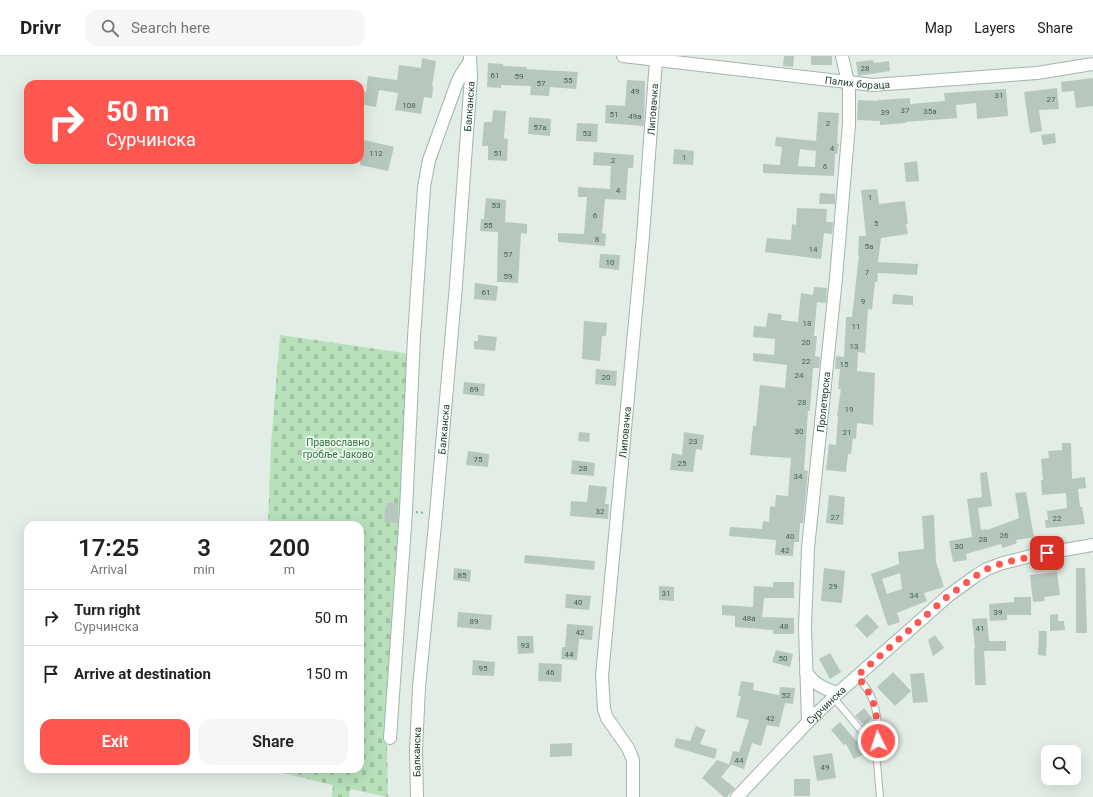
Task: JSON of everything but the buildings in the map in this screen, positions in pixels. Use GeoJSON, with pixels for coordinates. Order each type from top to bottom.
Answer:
{"type":"FeatureCollection","features":[{"type":"Feature","properties":{"kind":"street","name":"Палих бораца"},"geometry":{"type":"LineString","coordinates":[[623,56],[849,82],[862,85],[886,85],[1037,73],[1093,64]]}},
{"type":"Feature","properties":{"kind":"street","name":"Пролетерска"},"geometry":{"type":"LineString","coordinates":[[808,722],[806,672],[806,596],[809,534],[845,175],[849,117],[849,82],[842,56]]}},
{"type":"Feature","properties":{"kind":"street","name":"Балканска"},"geometry":{"type":"LineString","coordinates":[[390,738],[406,511],[424,180],[429,160],[457,83],[470,58]]}},
{"type":"Feature","properties":{"kind":"street","name":"Балканска"},"geometry":{"type":"LineString","coordinates":[[417,797],[416,750],[419,688],[456,285],[471,77],[470,58]]}},
{"type":"Feature","properties":{"kind":"street","name":"Липовачка"},"geometry":{"type":"LineString","coordinates":[[633,797],[633,760],[628,748],[607,718],[604,708],[602,676],[643,236],[656,60]]}},
{"type":"Feature","properties":{"kind":"street","name":"Сурчинска"},"geometry":{"type":"LineString","coordinates":[[737,797],[835,695],[948,596],[987,569],[1003,563],[1035,555],[1093,545]]}},
{"type":"Feature","properties":{"kind":"street"},"geometry":{"type":"LineString","coordinates":[[806,672],[815,683],[835,695]]}},
{"type":"Feature","properties":{"kind":"lane"},"geometry":{"type":"LineString","coordinates":[[857,676],[867,688],[875,704],[878,741],[876,751],[880,797]]}},
{"type":"Feature","properties":{"kind":"lane"},"geometry":{"type":"LineString","coordinates":[[835,695],[876,751]]}},
{"type":"Feature","properties":{"kind":"path"},"geometry":{"type":"LineString","coordinates":[[406,511],[436,514]]}},
{"type":"Feature","properties":{"kind":"green space","name":"Православно гробље Јаково"},"geometry":{"type":"Polygon","coordinates":[[[280,335],[411,354],[387,745],[388,797],[350,789],[349,797],[332,797],[333,785],[283,773],[364,773],[364,521],[268,521],[271,445],[280,335]]]}},
{"type":"Feature","properties":{"kind":"route"},"geometry":{"type":"LineString","coordinates":[[878,741],[875,704],[867,688],[857,676],[948,596],[977,575],[987,569],[1003,563],[1047,553]]}}]}
